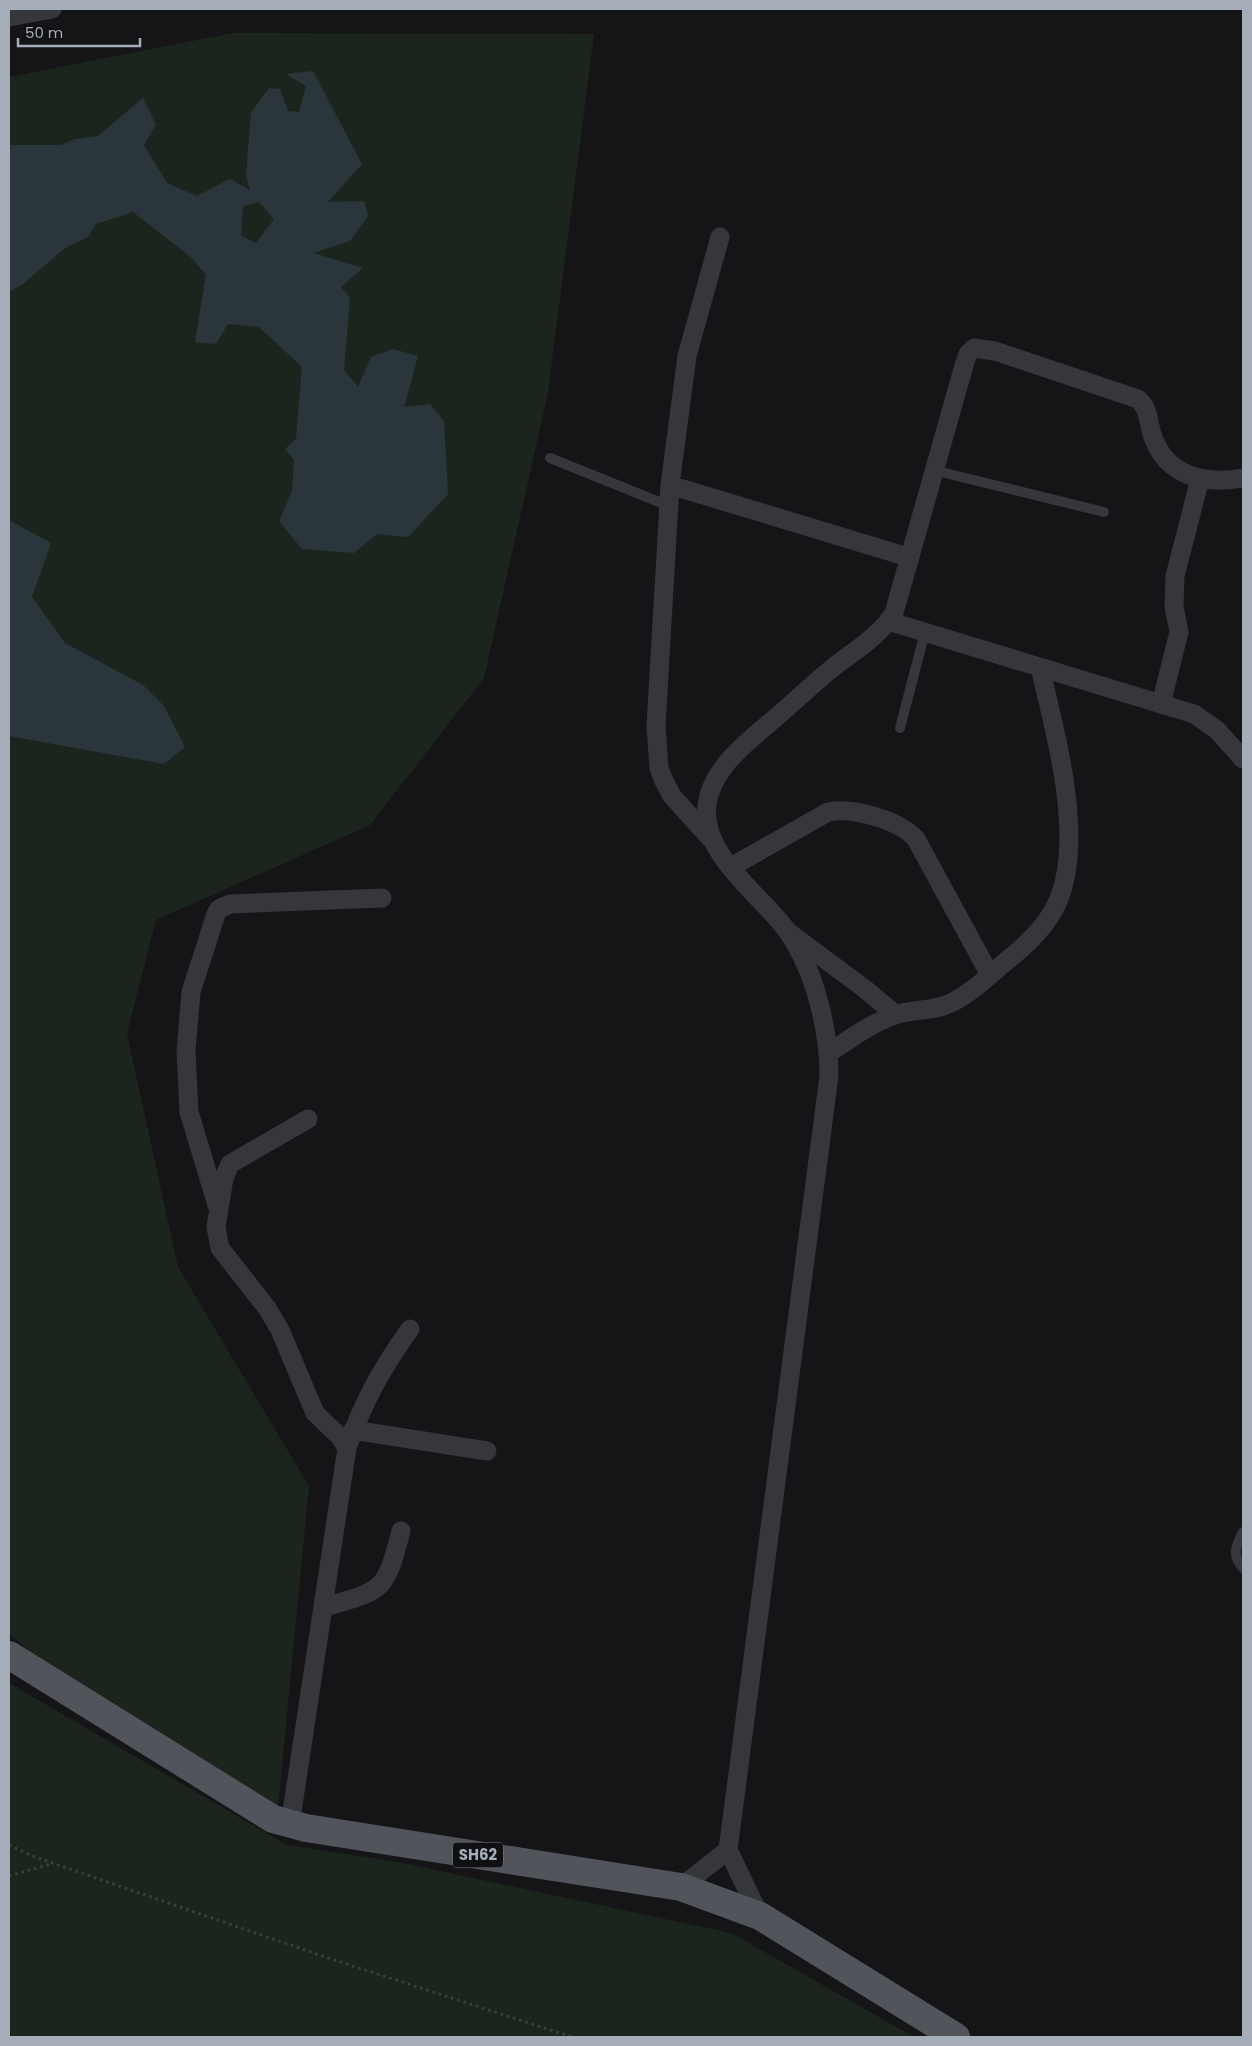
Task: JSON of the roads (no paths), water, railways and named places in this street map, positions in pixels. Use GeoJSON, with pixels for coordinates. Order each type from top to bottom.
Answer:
{"type":"FeatureCollection","features":[{"type":"Feature","properties":{"kind":"main road","name":"SH62"},"geometry":{"type":"LineString","coordinates":[[9,1656],[273,1819],[290,1825],[682,1887],[760,1916],[956,2037]]}},
{"type":"Feature","properties":{"kind":"street"},"geometry":{"type":"LineString","coordinates":[[9,17],[52,9]]}},
{"type":"Feature","properties":{"kind":"street"},"geometry":{"type":"LineString","coordinates":[[720,238],[687,356],[670,486],[656,726],[659,768],[672,796],[788,932],[865,989],[896,1015]]}},
{"type":"Feature","properties":{"kind":"street"},"geometry":{"type":"LineString","coordinates":[[714,843],[708,829],[707,806],[717,777],[726,765],[829,671],[878,633],[894,613],[933,470],[968,354],[974,348],[981,348],[1138,399],[1144,404],[1156,445],[1173,467],[1186,476],[1200,479],[1224,481],[1243,478]]}},
{"type":"Feature","properties":{"kind":"street"},"geometry":{"type":"LineString","coordinates":[[1161,704],[1179,632],[1174,606],[1174,576],[1200,479]]}},
{"type":"Feature","properties":{"kind":"street"},"geometry":{"type":"LineString","coordinates":[[670,486],[908,558]]}},
{"type":"Feature","properties":{"kind":"street"},"geometry":{"type":"LineString","coordinates":[[888,621],[1194,714],[1206,720],[1243,759]]}},
{"type":"Feature","properties":{"kind":"street"},"geometry":{"type":"LineString","coordinates":[[829,1053],[873,1025],[896,1015],[948,1004],[969,992],[1032,939],[1045,923],[1060,896],[1067,868],[1069,830],[1067,802],[1040,666]]}},
{"type":"Feature","properties":{"kind":"street"},"geometry":{"type":"LineString","coordinates":[[731,867],[828,812],[842,809],[851,810],[901,826],[916,839],[990,975]]}},
{"type":"Feature","properties":{"kind":"street"},"geometry":{"type":"LineString","coordinates":[[218,1210],[190,1112],[186,1051],[191,992],[216,914],[219,909],[230,904],[382,898]]}},
{"type":"Feature","properties":{"kind":"street"},"geometry":{"type":"LineString","coordinates":[[760,1916],[728,1850],[829,1076],[829,1053],[818,999],[809,973],[788,932]]}},
{"type":"Feature","properties":{"kind":"street"},"geometry":{"type":"LineString","coordinates":[[308,1120],[230,1164],[224,1178],[218,1210],[216,1227],[220,1248],[267,1308],[280,1330],[316,1413],[340,1437],[486,1451]]}},
{"type":"Feature","properties":{"kind":"street"},"geometry":{"type":"LineString","coordinates":[[290,1825],[350,1439],[373,1383],[410,1329]]}},
{"type":"Feature","properties":{"kind":"street"},"geometry":{"type":"LineString","coordinates":[[325,1607],[376,1590],[384,1582],[390,1569],[401,1531]]}},
{"type":"Feature","properties":{"kind":"street"},"geometry":{"type":"LineString","coordinates":[[682,1887],[728,1850]]}},
{"type":"Feature","properties":{"kind":"lane"},"geometry":{"type":"LineString","coordinates":[[550,458],[668,506]]}},
{"type":"Feature","properties":{"kind":"lane"},"geometry":{"type":"LineString","coordinates":[[933,470],[1104,512]]}},
{"type":"Feature","properties":{"kind":"lane"},"geometry":{"type":"LineString","coordinates":[[900,728],[925,632]]}},
{"type":"Feature","properties":{"kind":"lane"},"geometry":{"type":"LineString","coordinates":[[1243,1532],[1234,1551],[1236,1560],[1243,1568]]}}]}
